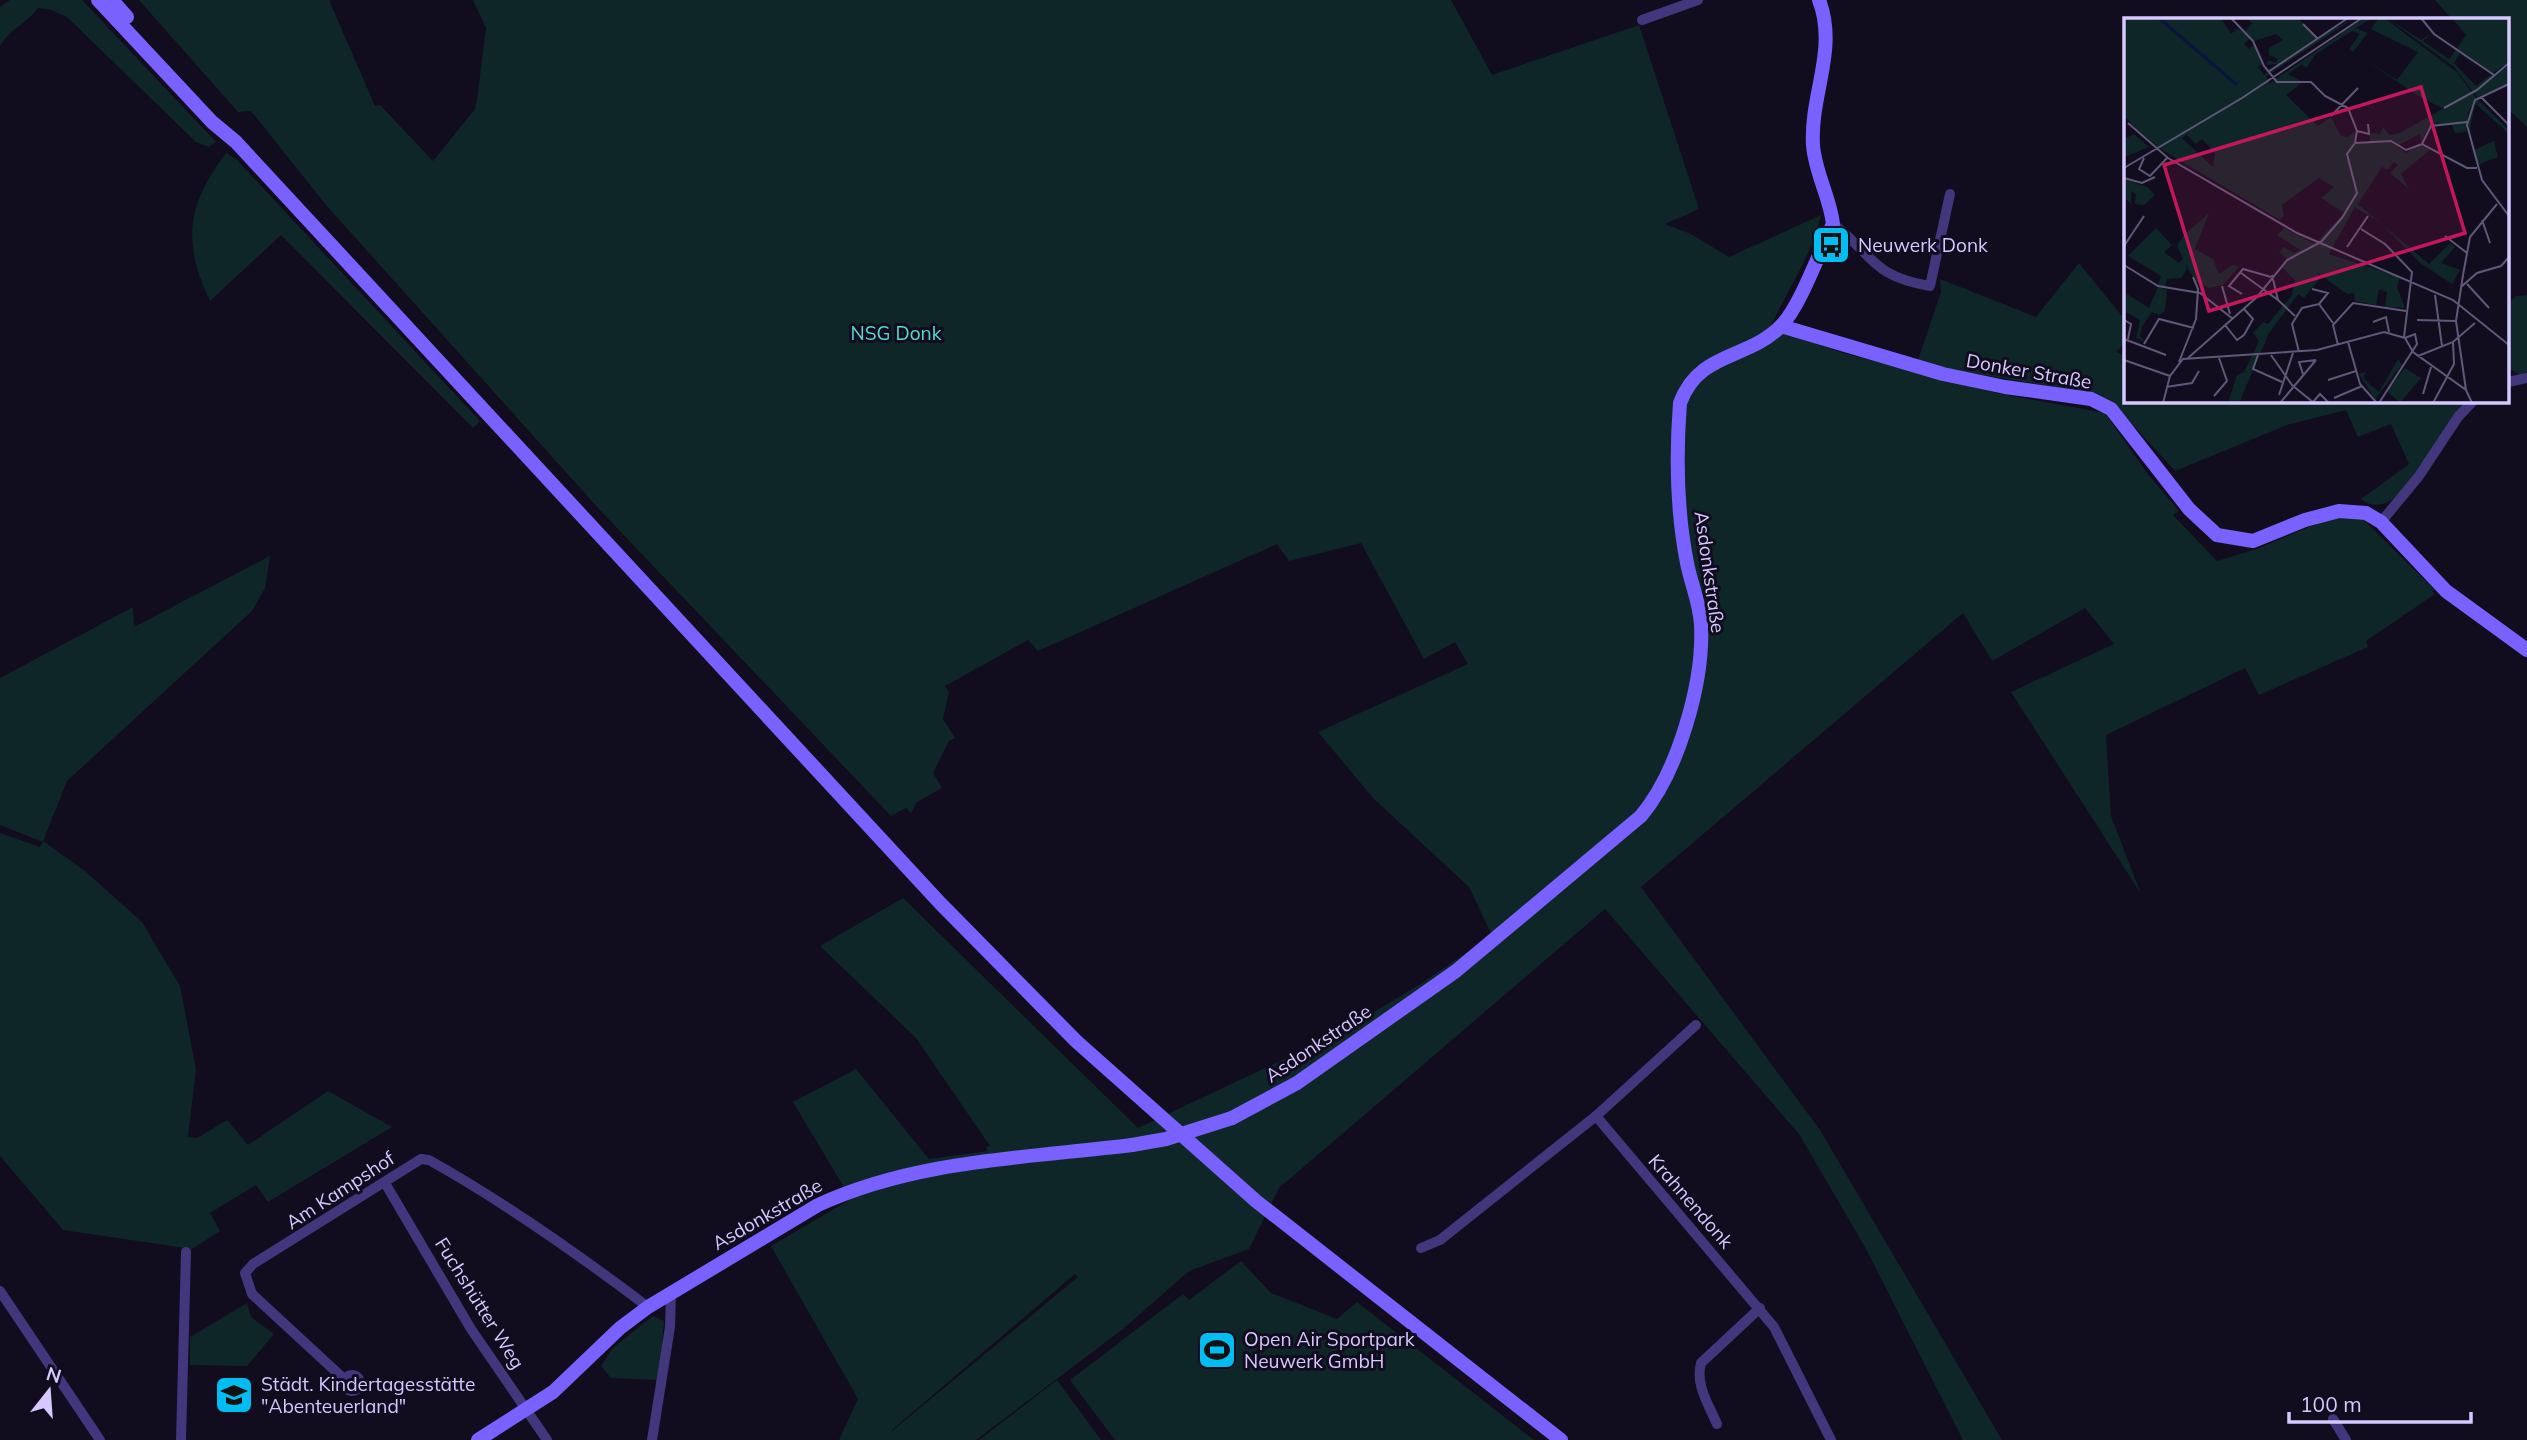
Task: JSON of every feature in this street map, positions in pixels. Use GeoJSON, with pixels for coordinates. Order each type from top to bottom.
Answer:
{"type":"FeatureCollection","features":[{"type":"Feature","properties":{"kind":"street"},"geometry":{"type":"LineString","coordinates":[[98,0],[212,122],[236,142],[940,903],[1076,1041],[1256,1201],[1561,1440]]}},
{"type":"Feature","properties":{"kind":"street"},"geometry":{"type":"LineString","coordinates":[[112,0],[218,116],[236,142]]}},
{"type":"Feature","properties":{"kind":"street"},"geometry":{"type":"LineString","coordinates":[[1642,20],[1698,0]]}},
{"type":"Feature","properties":{"kind":"street"},"geometry":{"type":"LineString","coordinates":[[1819,0],[1828,36],[1813,124],[1813,147],[1833,224],[1886,274],[1904,282],[1930,286],[1950,194]]}},
{"type":"Feature","properties":{"kind":"street"},"geometry":{"type":"LineString","coordinates":[[1781,326],[1833,224]]}},
{"type":"Feature","properties":{"kind":"street","name":"Donker Straße"},"geometry":{"type":"LineString","coordinates":[[1781,326],[1943,374],[2005,387],[2059,393],[2101,404],[2111,409],[2133,434],[2189,509],[2217,535],[2226,538],[2253,541],[2305,520],[2339,511],[2366,513],[2381,522],[2446,591],[2527,650]]}},
{"type":"Feature","properties":{"kind":"street","name":"Asdonkstraße"},"geometry":{"type":"LineString","coordinates":[[478,1440],[553,1392],[620,1328],[648,1307],[818,1205],[872,1182],[935,1169],[1132,1145],[1177,1136],[1232,1118],[1297,1083],[1456,971],[1641,816],[1652,803],[1670,766],[1688,716],[1700,652],[1698,602],[1687,564],[1682,525],[1680,403],[1686,386],[1698,373],[1781,326]]}},
{"type":"Feature","properties":{"kind":"street"},"geometry":{"type":"LineString","coordinates":[[2381,522],[2419,476],[2458,417],[2472,402]]}},
{"type":"Feature","properties":{"kind":"street"},"geometry":{"type":"LineString","coordinates":[[1421,1248],[1440,1240],[1596,1116],[1696,1025]]}},
{"type":"Feature","properties":{"kind":"street","name":"Krahnendonk"},"geometry":{"type":"LineString","coordinates":[[1596,1116],[1774,1327],[1831,1440]]}},
{"type":"Feature","properties":{"kind":"street","name":"Am Kampshof"},"geometry":{"type":"LineString","coordinates":[[344,1379],[252,1294],[245,1273],[253,1265],[385,1183],[414,1161],[429,1160],[575,1252],[648,1307]]}},
{"type":"Feature","properties":{"kind":"street","name":"Fuchshütter Weg"},"geometry":{"type":"LineString","coordinates":[[385,1183],[471,1329],[547,1440]]}},
{"type":"Feature","properties":{"kind":"street"},"geometry":{"type":"LineString","coordinates":[[181,1440],[186,1252]]}},
{"type":"Feature","properties":{"kind":"street"},"geometry":{"type":"LineString","coordinates":[[0,1291],[100,1440]]}},
{"type":"Feature","properties":{"kind":"street"},"geometry":{"type":"LineString","coordinates":[[652,1440],[670,1326],[671,1293]]}},
{"type":"Feature","properties":{"kind":"street"},"geometry":{"type":"LineString","coordinates":[[1717,1424],[1701,1388],[1698,1375],[1702,1363],[1760,1308]]}},
{"type":"Feature","properties":{"kind":"street"},"geometry":{"type":"LineString","coordinates":[[2333,1419],[2346,1440]]}},
{"type":"Feature","properties":{"kind":"green space"},"geometry":{"type":"Polygon","coordinates":[[[10,0],[82,0],[216,142],[209,147],[196,142],[67,17],[49,9],[38,8],[9,34],[0,46],[0,7],[10,0]]]}},
{"type":"Feature","properties":{"kind":"green space","name":"NSG Donk"},"geometry":{"type":"Polygon","coordinates":[[[139,0],[329,0],[375,106],[380,105],[433,161],[475,109],[486,28],[473,0],[1451,0],[1492,75],[1639,25],[1699,209],[1665,224],[1691,234],[1729,257],[1821,215],[1805,259],[1770,328],[1843,353],[1996,393],[2105,413],[2147,473],[2179,511],[2173,515],[2217,561],[2257,549],[2332,517],[2363,519],[2435,590],[2432,591],[2435,594],[2366,641],[2368,647],[2259,695],[2245,668],[2106,735],[2111,816],[2141,894],[2011,692],[2114,644],[2085,608],[1992,661],[1963,613],[1641,887],[1820,1130],[2002,1440],[1963,1440],[1866,1249],[1799,1134],[1605,909],[1279,1188],[1249,1249],[1189,1271],[1123,1329],[976,1440],[839,1440],[858,1399],[771,1246],[851,1199],[793,1102],[856,1069],[929,1159],[988,1151],[986,1147],[990,1146],[916,1038],[820,946],[903,898],[1138,1128],[1337,1034],[1419,985],[1492,935],[1469,887],[1373,798],[1318,732],[1468,664],[1455,642],[1424,659],[1361,543],[1289,561],[1277,544],[1038,651],[1028,640],[945,686],[949,693],[943,719],[955,738],[949,741],[933,773],[942,788],[917,802],[911,813],[906,808],[891,816],[599,509],[326,205],[251,111],[238,112],[139,0]],[[1075,1274],[892,1431],[1078,1277],[1075,1274]]]}},
{"type":"Feature","properties":{"kind":"green space"},"geometry":{"type":"Polygon","coordinates":[[[2435,0],[2527,0],[2527,127],[2510,111],[2510,18],[2451,18],[2435,0]]]}},
{"type":"Feature","properties":{"kind":"green space"},"geometry":{"type":"Polygon","coordinates":[[[226,153],[236,159],[480,421],[473,428],[281,235],[210,301],[195,260],[193,224],[203,190],[226,153]]]}},
{"type":"Feature","properties":{"kind":"green space"},"geometry":{"type":"Polygon","coordinates":[[[2079,263],[2124,319],[2124,345],[2116,352],[2124,355],[2124,402],[2467,402],[2401,492],[2392,500],[2377,505],[2361,499],[2409,464],[2391,424],[2358,437],[2346,410],[2287,425],[2175,471],[2112,402],[2066,389],[1947,369],[1918,360],[1941,292],[1940,279],[2036,317],[2079,263]]]}},
{"type":"Feature","properties":{"kind":"green space"},"geometry":{"type":"Polygon","coordinates":[[[2527,295],[2527,376],[2522,377],[2510,370],[2510,302],[2516,296],[2527,295]]]}},
{"type":"Feature","properties":{"kind":"green space"},"geometry":{"type":"Polygon","coordinates":[[[270,556],[265,588],[252,611],[67,781],[43,841],[85,871],[142,922],[180,986],[196,1069],[188,1137],[197,1138],[227,1120],[248,1145],[328,1091],[392,1127],[268,1202],[256,1185],[210,1213],[220,1231],[192,1249],[63,1230],[0,1156],[0,833],[40,847],[43,842],[0,825],[0,678],[133,607],[134,627],[270,556]]]}},
{"type":"Feature","properties":{"kind":"green space","name":"Open Air Sportpark Neuwerk GmbH"},"geometry":{"type":"Polygon","coordinates":[[[1241,1261],[1271,1293],[1337,1319],[1357,1302],[1534,1440],[1115,1440],[1070,1380],[1183,1294],[1189,1300],[1241,1261]]]}},
{"type":"Feature","properties":{"kind":"green space"},"geometry":{"type":"Polygon","coordinates":[[[247,1303],[251,1317],[274,1334],[247,1366],[190,1365],[190,1337],[247,1303]]]}},
{"type":"Feature","properties":{"kind":"green space"},"geometry":{"type":"Polygon","coordinates":[[[653,1316],[664,1321],[659,1380],[611,1378],[601,1366],[614,1347],[653,1316]]]}},
{"type":"Feature","properties":{"kind":"green space"},"geometry":{"type":"Polygon","coordinates":[[[1057,1380],[1101,1440],[979,1440],[1057,1380]]]}},
{"type":"Feature","properties":{"kind":"place","name":"Neuwerk Donk"},"geometry":{"type":"Point","coordinates":[1831,245]}},
{"type":"Feature","properties":{"kind":"place","name":"Open Air Sportpark Neuwerk GmbH"},"geometry":{"type":"Point","coordinates":[1217,1350]}},
{"type":"Feature","properties":{"kind":"place","name":"Städt. Kindertagesstätte \"Abenteuerland\""},"geometry":{"type":"Point","coordinates":[234,1395]}}]}
